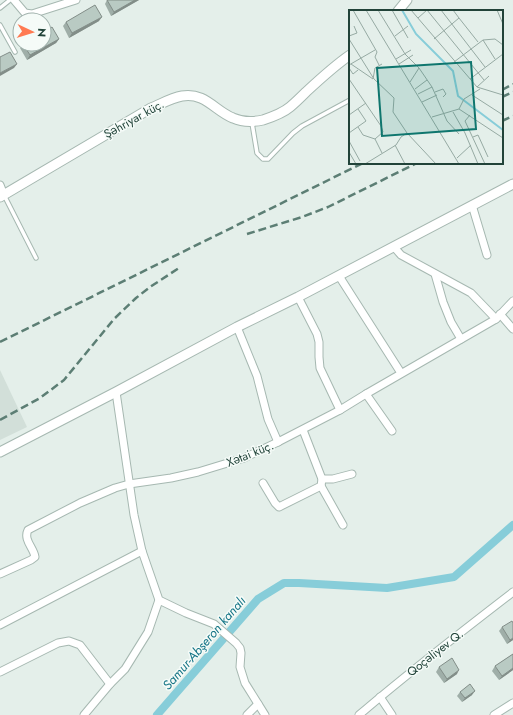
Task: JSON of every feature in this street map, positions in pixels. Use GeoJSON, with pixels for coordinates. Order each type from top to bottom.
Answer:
{"type":"FeatureCollection","features":[{"type":"Feature","properties":{"kind":"street"},"geometry":{"type":"LineString","coordinates":[[14,0],[25,13],[32,14],[76,0]]}},
{"type":"Feature","properties":{"kind":"street"},"geometry":{"type":"LineString","coordinates":[[399,10],[408,0]]}},
{"type":"Feature","properties":{"kind":"street","name":"Şəhriyar küç."},"geometry":{"type":"LineString","coordinates":[[2,196],[151,108],[174,98],[191,96],[200,98],[210,102],[233,119],[242,121],[252,122],[270,117],[290,107],[330,70],[349,56]]}},
{"type":"Feature","properties":{"kind":"street"},"geometry":{"type":"LineString","coordinates":[[0,452],[513,184]]}},
{"type":"Feature","properties":{"kind":"street"},"geometry":{"type":"LineString","coordinates":[[0,185],[2,196]]}},
{"type":"Feature","properties":{"kind":"street"},"geometry":{"type":"LineString","coordinates":[[472,205],[487,255]]}},
{"type":"Feature","properties":{"kind":"street"},"geometry":{"type":"LineString","coordinates":[[394,247],[401,255],[470,293],[513,329]]}},
{"type":"Feature","properties":{"kind":"street"},"geometry":{"type":"LineString","coordinates":[[435,274],[450,322],[461,339]]}},
{"type":"Feature","properties":{"kind":"street"},"geometry":{"type":"LineString","coordinates":[[339,276],[401,373]]}},
{"type":"Feature","properties":{"kind":"street"},"geometry":{"type":"LineString","coordinates":[[298,297],[317,334],[319,342],[320,368],[340,410]]}},
{"type":"Feature","properties":{"kind":"street","name":"Xətai küç."},"geometry":{"type":"LineString","coordinates":[[0,574],[32,560],[35,557],[35,553],[26,538],[28,530],[80,503],[115,488],[129,484],[198,472],[244,458],[278,442],[340,410],[461,339],[498,316],[513,301]]}},
{"type":"Feature","properties":{"kind":"street"},"geometry":{"type":"LineString","coordinates":[[237,327],[256,376],[268,419],[278,442]]}},
{"type":"Feature","properties":{"kind":"street"},"geometry":{"type":"LineString","coordinates":[[84,715],[110,684],[125,669],[148,632],[159,600],[142,551],[134,515],[116,392]]}},
{"type":"Feature","properties":{"kind":"street"},"geometry":{"type":"LineString","coordinates":[[366,394],[392,431]]}},
{"type":"Feature","properties":{"kind":"street"},"geometry":{"type":"LineString","coordinates":[[303,430],[321,482],[343,525]]}},
{"type":"Feature","properties":{"kind":"street"},"geometry":{"type":"LineString","coordinates":[[262,483],[279,507],[321,482],[352,474]]}},
{"type":"Feature","properties":{"kind":"street"},"geometry":{"type":"LineString","coordinates":[[0,625],[142,551]]}},
{"type":"Feature","properties":{"kind":"street","name":"Qoçəliyev Q."},"geometry":{"type":"LineString","coordinates":[[359,715],[513,592]]}},
{"type":"Feature","properties":{"kind":"street"},"geometry":{"type":"LineString","coordinates":[[159,600],[214,624],[236,643],[240,648],[240,667],[245,684],[266,715]]}},
{"type":"Feature","properties":{"kind":"street"},"geometry":{"type":"LineString","coordinates":[[0,672],[58,643],[69,640],[80,645],[110,684]]}},
{"type":"Feature","properties":{"kind":"street"},"geometry":{"type":"LineString","coordinates":[[380,697],[392,715]]}},
{"type":"Feature","properties":{"kind":"street"},"geometry":{"type":"LineString","coordinates":[[494,715],[513,703]]}},
{"type":"Feature","properties":{"kind":"street"},"geometry":{"type":"LineString","coordinates":[[247,715],[258,704]]}},
{"type":"Feature","properties":{"kind":"lane"},"geometry":{"type":"LineString","coordinates":[[0,8],[10,0]]}},
{"type":"Feature","properties":{"kind":"lane"},"geometry":{"type":"LineString","coordinates":[[0,25],[12,47]]}},
{"type":"Feature","properties":{"kind":"lane"},"geometry":{"type":"LineString","coordinates":[[252,122],[257,153],[263,159],[268,159],[302,126],[349,101]]}},
{"type":"Feature","properties":{"kind":"lane"},"geometry":{"type":"LineString","coordinates":[[2,196],[36,258]]}},
{"type":"Feature","properties":{"kind":"shaded area"},"geometry":{"type":"Polygon","coordinates":[[[0,370],[27,427],[0,440],[0,370]]]}},
{"type":"Feature","properties":{"kind":"building"},"geometry":{"type":"Polygon","coordinates":[[[107,0],[135,0],[114,12],[107,0]]]}},
{"type":"Feature","properties":{"kind":"building"},"geometry":{"type":"Polygon","coordinates":[[[95,5],[102,17],[72,33],[66,22],[95,5]]]}},
{"type":"Feature","properties":{"kind":"building"},"geometry":{"type":"Polygon","coordinates":[[[52,27],[59,39],[52,43],[52,27]]]}},
{"type":"Feature","properties":{"kind":"building"},"geometry":{"type":"Polygon","coordinates":[[[10,52],[17,64],[0,73],[0,57],[10,52]]]}},
{"type":"Feature","properties":{"kind":"building"},"geometry":{"type":"Polygon","coordinates":[[[28,52],[35,52],[30,55],[28,52]]]}},
{"type":"Feature","properties":{"kind":"building"},"geometry":{"type":"Polygon","coordinates":[[[512,621],[513,638],[510,640],[502,627],[512,621]]]}},
{"type":"Feature","properties":{"kind":"building"},"geometry":{"type":"Polygon","coordinates":[[[513,654],[513,668],[502,676],[495,666],[513,654]]]}},
{"type":"Feature","properties":{"kind":"building"},"geometry":{"type":"Polygon","coordinates":[[[452,658],[459,670],[447,679],[439,667],[452,658]]]}},
{"type":"Feature","properties":{"kind":"building"},"geometry":{"type":"Polygon","coordinates":[[[470,684],[475,691],[465,698],[460,692],[470,684]]]}},
{"type":"Feature","properties":{"kind":"waterway","name":"Samur-Abşeron kanalı"},"geometry":{"type":"LineString","coordinates":[[157,715],[258,599],[284,583],[387,588],[454,577],[513,525]]}},
{"type":"Feature","properties":{"kind":"railway"},"geometry":{"type":"LineString","coordinates":[[503,89],[513,84]]}},
{"type":"Feature","properties":{"kind":"railway"},"geometry":{"type":"LineString","coordinates":[[503,97],[513,92]]}},
{"type":"Feature","properties":{"kind":"railway"},"geometry":{"type":"LineString","coordinates":[[503,121],[513,116]]}},
{"type":"Feature","properties":{"kind":"railway"},"geometry":{"type":"LineString","coordinates":[[0,342],[361,164]]}},
{"type":"Feature","properties":{"kind":"railway"},"geometry":{"type":"LineString","coordinates":[[247,234],[302,217],[328,207],[415,164]]}},
{"type":"Feature","properties":{"kind":"railway"},"geometry":{"type":"LineString","coordinates":[[0,420],[40,398],[64,380],[114,319],[150,287],[179,268]]}}]}
